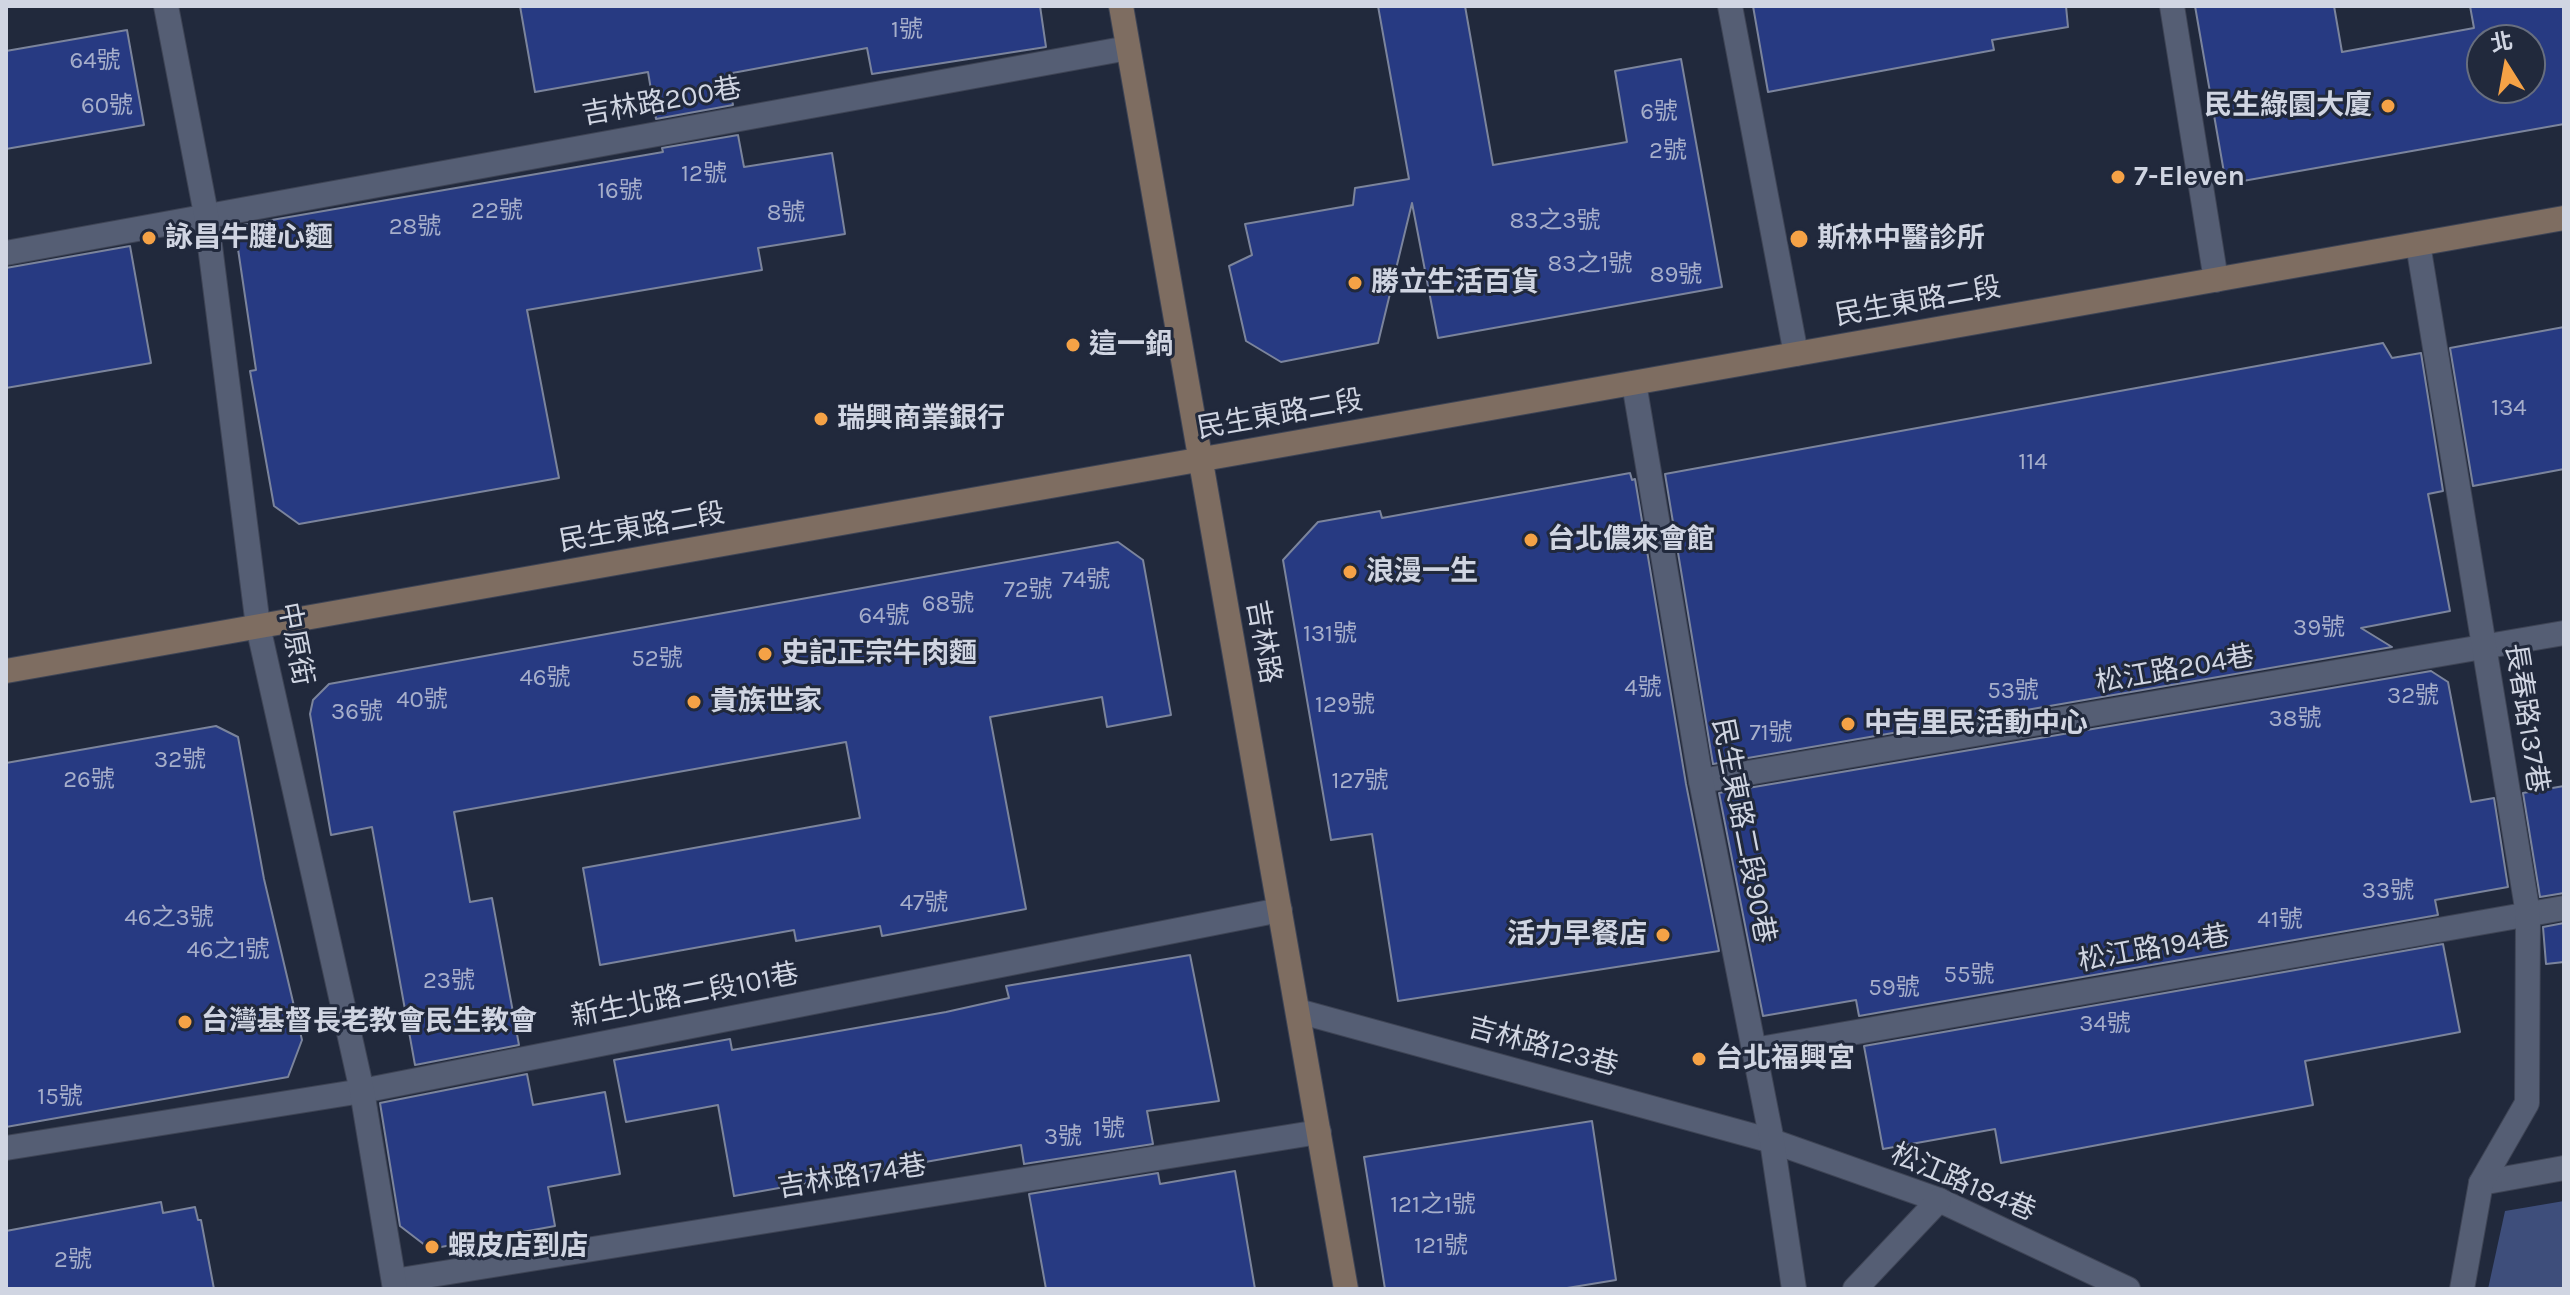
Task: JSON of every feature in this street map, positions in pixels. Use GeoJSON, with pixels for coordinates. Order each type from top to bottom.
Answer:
{"type":"FeatureCollection","features":[{"type":"Feature","properties":{"kind":"street","name":"中原街"},"geometry":{"type":"LineString","coordinates":[[166,6],[206,214],[258,626],[362,1091],[394,1285]]}},
{"type":"Feature","properties":{"kind":"street","name":"吉林路"},"geometry":{"type":"LineString","coordinates":[[1121,6],[1346,1289]]}},
{"type":"Feature","properties":{"kind":"street"},"geometry":{"type":"LineString","coordinates":[[1730,6],[1796,354]]}},
{"type":"Feature","properties":{"kind":"street"},"geometry":{"type":"LineString","coordinates":[[2172,6],[2216,280]]}},
{"type":"Feature","properties":{"kind":"street","name":"吉林路200巷"},"geometry":{"type":"LineString","coordinates":[[6,253],[206,214],[1128,48]]}},
{"type":"Feature","properties":{"kind":"street","name":"民生東路二段"},"geometry":{"type":"LineString","coordinates":[[6,671],[2564,218]]}},
{"type":"Feature","properties":{"kind":"street","name":"長春路137巷"},"geometry":{"type":"LineString","coordinates":[[2418,244],[2528,914],[2527,1103],[2481,1183],[2462,1289]]}},
{"type":"Feature","properties":{"kind":"street","name":"民生東路二段90巷"},"geometry":{"type":"LineString","coordinates":[[1634,383],[1701,781],[1772,1141],[1794,1289]]}},
{"type":"Feature","properties":{"kind":"street","name":"松江路204巷"},"geometry":{"type":"LineString","coordinates":[[1701,781],[2564,633]]}},
{"type":"Feature","properties":{"kind":"street","name":"松江路194巷"},"geometry":{"type":"LineString","coordinates":[[1754,1050],[2564,908]]}},
{"type":"Feature","properties":{"kind":"street","name":"新生北路二段101巷"},"geometry":{"type":"LineString","coordinates":[[6,1148],[362,1091],[1280,910]]}},
{"type":"Feature","properties":{"kind":"street","name":"吉林路123巷"},"geometry":{"type":"LineString","coordinates":[[1298,1011],[1772,1141]]}},
{"type":"Feature","properties":{"kind":"street","name":"吉林路174巷"},"geometry":{"type":"LineString","coordinates":[[394,1285],[1319,1132]]}},
{"type":"Feature","properties":{"kind":"street","name":"松江路184巷"},"geometry":{"type":"LineString","coordinates":[[1772,1141],[1939,1200],[2128,1289]]}},
{"type":"Feature","properties":{"kind":"street"},"geometry":{"type":"LineString","coordinates":[[2481,1183],[2564,1168]]}},
{"type":"Feature","properties":{"kind":"street"},"geometry":{"type":"LineString","coordinates":[[1855,1289],[1939,1200]]}},
{"type":"Feature","properties":{"kind":"shaded area"},"geometry":{"type":"Polygon","coordinates":[[[2564,1201],[2564,1289],[2488,1289],[2505,1211],[2564,1201]]]}},
{"type":"Feature","properties":{"kind":"building"},"geometry":{"type":"Polygon","coordinates":[[[520,6],[1040,6],[1046,47],[872,74],[867,48],[727,74],[733,105],[656,119],[648,72],[535,92],[520,6]]]}},
{"type":"Feature","properties":{"kind":"building"},"geometry":{"type":"Polygon","coordinates":[[[1378,6],[1465,6],[1493,165],[1627,142],[1615,71],[1681,59],[1722,287],[1438,338],[1412,203],[1378,343],[1281,362],[1246,341],[1229,266],[1252,255],[1245,224],[1353,205],[1355,188],[1409,179],[1378,6]]]}},
{"type":"Feature","properties":{"kind":"building"},"geometry":{"type":"Polygon","coordinates":[[[1753,6],[2066,6],[2068,27],[1992,40],[1994,50],[1768,92],[1753,6]]]}},
{"type":"Feature","properties":{"kind":"building","name":"民生綠園大廈"},"geometry":{"type":"Polygon","coordinates":[[[2195,6],[2334,6],[2342,52],[2466,29],[2466,104],[2546,104],[2546,24],[2473,24],[2470,6],[2564,6],[2564,124],[2226,184],[2195,6]]]}},
{"type":"Feature","properties":{"kind":"building"},"geometry":{"type":"Polygon","coordinates":[[[127,30],[144,125],[6,149],[6,51],[127,30]]]}},
{"type":"Feature","properties":{"kind":"building"},"geometry":{"type":"Polygon","coordinates":[[[738,135],[744,167],[832,153],[845,234],[758,248],[762,270],[527,310],[559,478],[299,524],[274,506],[250,371],[256,370],[238,249],[238,230],[243,225],[663,152],[662,148],[738,135]]]}},
{"type":"Feature","properties":{"kind":"building"},"geometry":{"type":"Polygon","coordinates":[[[130,246],[151,363],[6,388],[6,268],[130,246]]]}},
{"type":"Feature","properties":{"kind":"building"},"geometry":{"type":"Polygon","coordinates":[[[2564,327],[2564,469],[2473,486],[2450,348],[2564,327]]]}},
{"type":"Feature","properties":{"kind":"building"},"geometry":{"type":"Polygon","coordinates":[[[2383,343],[2392,358],[2421,353],[2443,491],[2428,494],[2450,611],[2361,628],[2392,647],[1713,764],[1665,474],[2383,343]]]}},
{"type":"Feature","properties":{"kind":"building"},"geometry":{"type":"Polygon","coordinates":[[[1630,473],[1632,480],[1635,479],[1686,784],[1719,951],[1398,1001],[1372,834],[1331,840],[1283,560],[1318,522],[1380,511],[1382,518],[1630,473]]]}},
{"type":"Feature","properties":{"kind":"building"},"geometry":{"type":"Polygon","coordinates":[[[1118,542],[1143,560],[1171,715],[1107,727],[1102,697],[990,717],[1026,909],[882,936],[880,926],[796,941],[794,930],[600,965],[583,868],[860,818],[846,742],[454,812],[470,902],[492,898],[519,1045],[415,1065],[372,827],[331,835],[310,714],[313,700],[329,684],[1118,542]]]}},
{"type":"Feature","properties":{"kind":"building"},"geometry":{"type":"Polygon","coordinates":[[[2431,671],[2448,682],[2471,802],[2494,798],[2508,887],[2435,900],[2438,915],[1859,1016],[1856,1000],[1763,1016],[1719,793],[2431,671]]]}},
{"type":"Feature","properties":{"kind":"building"},"geometry":{"type":"Polygon","coordinates":[[[216,726],[238,737],[264,879],[302,1040],[288,1077],[6,1127],[6,763],[216,726]]]}},
{"type":"Feature","properties":{"kind":"building"},"geometry":{"type":"Polygon","coordinates":[[[2564,786],[2564,893],[2540,897],[2523,793],[2564,786]]]}},
{"type":"Feature","properties":{"kind":"building"},"geometry":{"type":"Polygon","coordinates":[[[2564,923],[2564,962],[2546,964],[2543,927],[2564,923]]]}},
{"type":"Feature","properties":{"kind":"building"},"geometry":{"type":"Polygon","coordinates":[[[2443,944],[2460,1032],[2305,1061],[2313,1105],[2001,1163],[1995,1129],[1883,1149],[1864,1046],[2443,944]]]}},
{"type":"Feature","properties":{"kind":"building"},"geometry":{"type":"Polygon","coordinates":[[[1190,955],[1219,1101],[1147,1111],[1153,1144],[1024,1164],[1021,1145],[734,1196],[718,1105],[626,1122],[614,1060],[730,1039],[732,1050],[946,1012],[1009,998],[1006,986],[1190,955]]]}},
{"type":"Feature","properties":{"kind":"building"},"geometry":{"type":"Polygon","coordinates":[[[527,1074],[533,1105],[605,1092],[620,1174],[548,1187],[555,1226],[430,1249],[400,1226],[380,1103],[527,1074]]]}},
{"type":"Feature","properties":{"kind":"building"},"geometry":{"type":"Polygon","coordinates":[[[1592,1121],[1616,1280],[1561,1289],[1385,1289],[1364,1157],[1592,1121]]]}},
{"type":"Feature","properties":{"kind":"building"},"geometry":{"type":"Polygon","coordinates":[[[1235,1171],[1255,1289],[1046,1289],[1029,1194],[1158,1173],[1160,1184],[1235,1171]]]}},
{"type":"Feature","properties":{"kind":"building"},"geometry":{"type":"Polygon","coordinates":[[[161,1202],[163,1213],[195,1207],[198,1220],[201,1220],[214,1289],[6,1289],[6,1231],[161,1202]]]}},
{"type":"Feature","properties":{"kind":"place","name":"民生綠園大廈"},"geometry":{"type":"Point","coordinates":[2388,106]}},
{"type":"Feature","properties":{"kind":"place","name":"7-Eleven"},"geometry":{"type":"Point","coordinates":[2118,177]}},
{"type":"Feature","properties":{"kind":"place","name":"詠昌牛腱心麵"},"geometry":{"type":"Point","coordinates":[149,238]}},
{"type":"Feature","properties":{"kind":"place","name":"斯林中醫診所"},"geometry":{"type":"Point","coordinates":[1799,239]}},
{"type":"Feature","properties":{"kind":"place","name":"勝立生活百貨"},"geometry":{"type":"Point","coordinates":[1355,283]}},
{"type":"Feature","properties":{"kind":"place","name":"這一鍋"},"geometry":{"type":"Point","coordinates":[1073,345]}},
{"type":"Feature","properties":{"kind":"place","name":"瑞興商業銀行"},"geometry":{"type":"Point","coordinates":[821,419]}},
{"type":"Feature","properties":{"kind":"place","name":"台北儂來會館"},"geometry":{"type":"Point","coordinates":[1531,540]}},
{"type":"Feature","properties":{"kind":"place","name":"浪漫一生"},"geometry":{"type":"Point","coordinates":[1350,572]}},
{"type":"Feature","properties":{"kind":"place","name":"史記正宗牛肉麵"},"geometry":{"type":"Point","coordinates":[765,654]}},
{"type":"Feature","properties":{"kind":"place","name":"貴族世家"},"geometry":{"type":"Point","coordinates":[694,702]}},
{"type":"Feature","properties":{"kind":"place","name":"中吉里民活動中心"},"geometry":{"type":"Point","coordinates":[1848,724]}},
{"type":"Feature","properties":{"kind":"place","name":"活力早餐店"},"geometry":{"type":"Point","coordinates":[1663,935]}},
{"type":"Feature","properties":{"kind":"place","name":"台灣基督長老教會民生教會"},"geometry":{"type":"Point","coordinates":[185,1022]}},
{"type":"Feature","properties":{"kind":"place","name":"台北福興宮"},"geometry":{"type":"Point","coordinates":[1699,1059]}},
{"type":"Feature","properties":{"kind":"place","name":"蝦皮店到店"},"geometry":{"type":"Point","coordinates":[432,1247]}}]}
